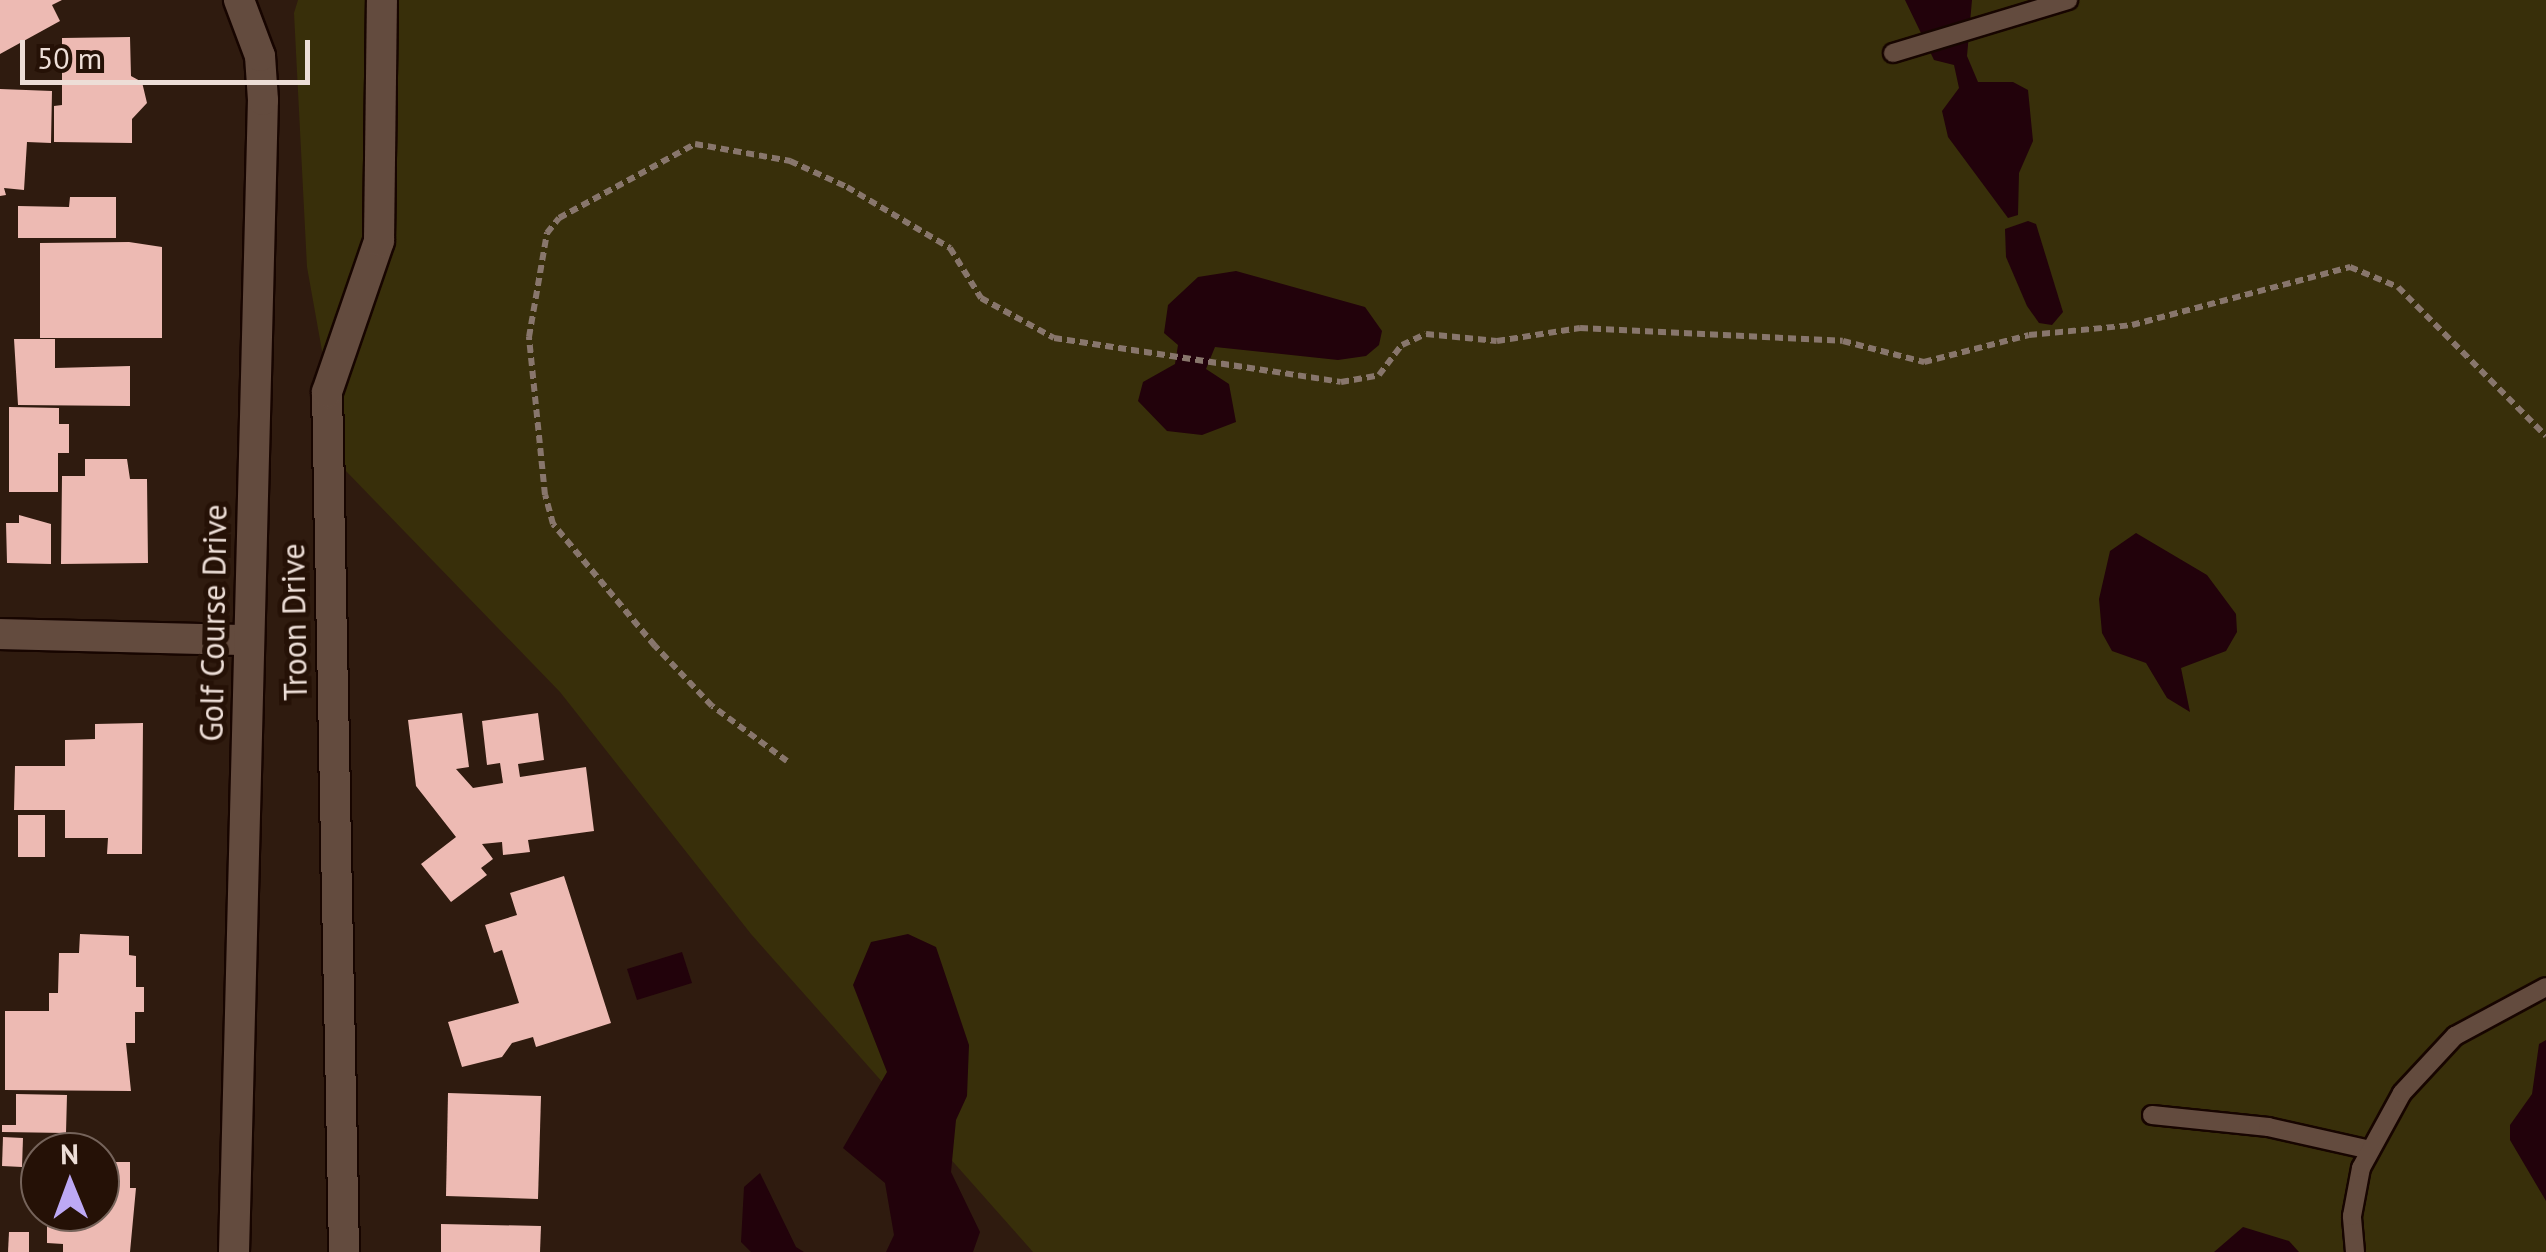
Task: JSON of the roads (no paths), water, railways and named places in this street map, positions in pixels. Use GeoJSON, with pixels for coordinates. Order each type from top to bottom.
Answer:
{"type":"FeatureCollection","features":[{"type":"Feature","properties":{"kind":"street","name":"Golf Course Drive"},"geometry":{"type":"LineString","coordinates":[[234,1252],[263,100],[260,56],[239,0]]}},
{"type":"Feature","properties":{"kind":"street","name":"Troon Drive"},"geometry":{"type":"LineString","coordinates":[[344,1252],[328,392],[378,241],[382,0]]}},
{"type":"Feature","properties":{"kind":"street"},"geometry":{"type":"LineString","coordinates":[[0,634],[247,640]]}},
{"type":"Feature","properties":{"kind":"lane"},"geometry":{"type":"LineString","coordinates":[[1893,53],[2068,0]]}},
{"type":"Feature","properties":{"kind":"lane"},"geometry":{"type":"LineString","coordinates":[[2355,1252],[2355,1193],[2370,1150],[2402,1093],[2454,1036],[2546,987]]}},
{"type":"Feature","properties":{"kind":"lane"},"geometry":{"type":"LineString","coordinates":[[2152,1115],[2321,1137],[2370,1150]]}}]}
